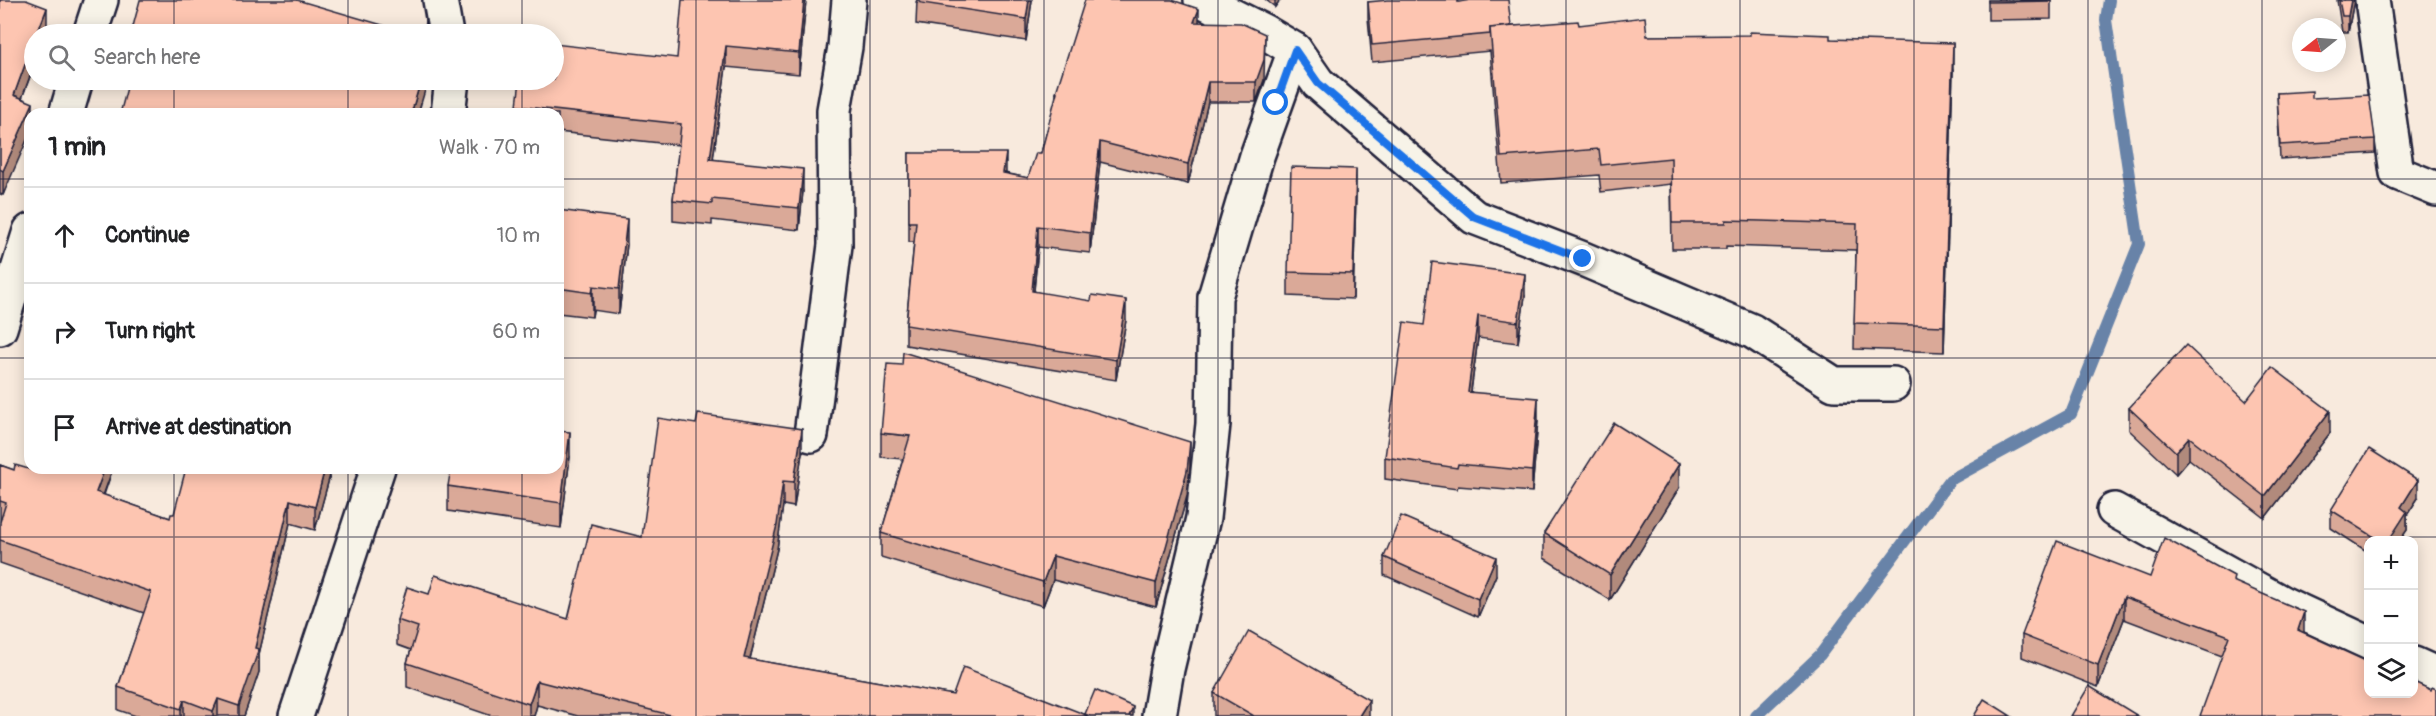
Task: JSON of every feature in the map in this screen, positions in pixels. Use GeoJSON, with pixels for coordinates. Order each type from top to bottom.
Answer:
{"type":"FeatureCollection","features":[{"type":"Feature","properties":{"kind":"street"},"geometry":{"type":"LineString","coordinates":[[93,24],[101,0]]}},
{"type":"Feature","properties":{"kind":"street"},"geometry":{"type":"LineString","coordinates":[[440,0],[444,24]]}},
{"type":"Feature","properties":{"kind":"street"},"geometry":{"type":"LineString","coordinates":[[811,435],[835,245],[834,110],[845,47],[849,0]]}},
{"type":"Feature","properties":{"kind":"street"},"geometry":{"type":"LineString","coordinates":[[1201,0],[1295,50],[1318,83],[1474,217],[1583,259],[1752,331],[1834,384],[1893,384]]}},
{"type":"Feature","properties":{"kind":"street"},"geometry":{"type":"LineString","coordinates":[[2372,0],[2397,173],[2436,189]]}},
{"type":"Feature","properties":{"kind":"street"},"geometry":{"type":"LineString","coordinates":[[1159,716],[1167,669],[1203,518],[1213,424],[1215,297],[1257,156],[1295,50]]}},
{"type":"Feature","properties":{"kind":"street"},"geometry":{"type":"LineString","coordinates":[[68,108],[73,90]]}},
{"type":"Feature","properties":{"kind":"street"},"geometry":{"type":"LineString","coordinates":[[449,108],[451,90]]}},
{"type":"Feature","properties":{"kind":"street"},"geometry":{"type":"LineString","coordinates":[[0,328],[24,250]]}},
{"type":"Feature","properties":{"kind":"street"},"geometry":{"type":"LineString","coordinates":[[296,716],[376,474]]}},
{"type":"Feature","properties":{"kind":"street"},"geometry":{"type":"LineString","coordinates":[[2114,510],[2282,603],[2364,641]]}},
{"type":"Feature","properties":{"kind":"street"},"geometry":{"type":"LineString","coordinates":[[2418,666],[2436,674]]}},
{"type":"Feature","properties":{"kind":"building"},"geometry":{"type":"Polygon","coordinates":[[[0,0],[26,0],[47,8],[41,24],[24,24],[24,68],[14,95],[33,103],[31,108],[24,108],[24,123],[3,171],[0,169],[0,0]]]}},
{"type":"Feature","properties":{"kind":"building"},"geometry":{"type":"Polygon","coordinates":[[[140,0],[297,0],[379,24],[134,24],[140,0]]]}},
{"type":"Feature","properties":{"kind":"building"},"geometry":{"type":"Polygon","coordinates":[[[682,0],[804,0],[799,53],[726,46],[710,159],[803,169],[799,208],[712,199],[712,204],[673,200],[681,124],[564,111],[564,108],[517,106],[519,90],[564,90],[564,45],[677,58],[682,0]]]}},
{"type":"Feature","properties":{"kind":"building"},"geometry":{"type":"Polygon","coordinates":[[[917,0],[1029,0],[1026,19],[916,2],[917,0]]]}},
{"type":"Feature","properties":{"kind":"building"},"geometry":{"type":"Polygon","coordinates":[[[1085,0],[1172,0],[1199,9],[1194,22],[1241,23],[1265,34],[1264,60],[1256,82],[1208,82],[1188,164],[1100,142],[1090,233],[1038,226],[1032,291],[1091,301],[1092,295],[1126,300],[1116,360],[906,325],[916,222],[909,222],[909,153],[1006,153],[1003,173],[1028,178],[1036,153],[1041,153],[1056,92],[1085,0]]]}},
{"type":"Feature","properties":{"kind":"building"},"geometry":{"type":"Polygon","coordinates":[[[1458,0],[1458,2],[1508,0],[1511,26],[1490,28],[1490,34],[1372,45],[1368,2],[1458,0]]]}},
{"type":"Feature","properties":{"kind":"building"},"geometry":{"type":"Polygon","coordinates":[[[1988,0],[2051,0],[2051,1],[1988,2],[1988,0]]]}},
{"type":"Feature","properties":{"kind":"building"},"geometry":{"type":"Polygon","coordinates":[[[2339,0],[2351,0],[2348,16],[2342,16],[2339,0]]]}},
{"type":"Feature","properties":{"kind":"building"},"geometry":{"type":"Polygon","coordinates":[[[1645,17],[1647,36],[1750,35],[1750,32],[1830,35],[1830,39],[1953,43],[1944,326],[1854,323],[1857,224],[1726,220],[1726,223],[1672,223],[1671,158],[1601,165],[1599,149],[1501,157],[1490,28],[1578,21],[1579,25],[1645,17]]]}},
{"type":"Feature","properties":{"kind":"building"},"geometry":{"type":"Polygon","coordinates":[[[126,90],[418,90],[413,108],[122,108],[126,90]]]}},
{"type":"Feature","properties":{"kind":"building"},"geometry":{"type":"Polygon","coordinates":[[[2312,91],[2312,98],[2369,95],[2375,139],[2280,145],[2277,93],[2312,91]]]}},
{"type":"Feature","properties":{"kind":"building"},"geometry":{"type":"Polygon","coordinates":[[[1291,167],[1356,169],[1353,274],[1288,272],[1291,167]]]}},
{"type":"Feature","properties":{"kind":"building"},"geometry":{"type":"Polygon","coordinates":[[[564,211],[627,219],[619,289],[593,286],[592,293],[564,289],[564,211]]]}},
{"type":"Feature","properties":{"kind":"building"},"geometry":{"type":"Polygon","coordinates":[[[1432,262],[1525,274],[1518,322],[1478,316],[1468,392],[1538,398],[1532,471],[1458,464],[1457,468],[1385,457],[1404,322],[1424,325],[1432,262]]]}},
{"type":"Feature","properties":{"kind":"building"},"geometry":{"type":"Polygon","coordinates":[[[2186,345],[2246,401],[2272,367],[2330,411],[2265,496],[2189,437],[2176,452],[2129,408],[2186,345]]]}},
{"type":"Feature","properties":{"kind":"building"},"geometry":{"type":"Polygon","coordinates":[[[903,352],[1190,442],[1187,471],[1156,583],[1053,556],[1043,582],[881,533],[910,436],[881,433],[887,364],[902,365],[903,352]]]}},
{"type":"Feature","properties":{"kind":"building"},"geometry":{"type":"Polygon","coordinates":[[[698,414],[802,429],[794,482],[783,481],[777,525],[744,658],[953,695],[963,667],[1089,716],[674,716],[537,681],[529,704],[407,663],[418,627],[397,620],[407,587],[429,594],[435,575],[568,619],[591,524],[642,537],[658,418],[696,424],[698,414]]]}},
{"type":"Feature","properties":{"kind":"building"},"geometry":{"type":"Polygon","coordinates":[[[1614,423],[1679,464],[1610,575],[1544,533],[1614,423]]]}},
{"type":"Feature","properties":{"kind":"building"},"geometry":{"type":"Polygon","coordinates":[[[564,432],[570,432],[561,503],[448,486],[450,474],[564,474],[564,432]]]}},
{"type":"Feature","properties":{"kind":"building"},"geometry":{"type":"Polygon","coordinates":[[[2369,449],[2418,480],[2401,507],[2407,512],[2392,536],[2373,536],[2331,510],[2369,449]]]}},
{"type":"Feature","properties":{"kind":"building"},"geometry":{"type":"Polygon","coordinates":[[[0,465],[14,470],[15,465],[24,468],[24,474],[103,474],[96,492],[170,518],[171,514],[174,514],[184,474],[323,474],[315,507],[290,500],[255,648],[259,649],[239,706],[218,699],[213,711],[184,700],[181,709],[118,687],[151,592],[0,540],[0,522],[6,503],[0,501],[0,465]]]}},
{"type":"Feature","properties":{"kind":"building"},"geometry":{"type":"Polygon","coordinates":[[[1401,516],[1496,557],[1478,599],[1384,557],[1401,516]]]}},
{"type":"Feature","properties":{"kind":"building"},"geometry":{"type":"Polygon","coordinates":[[[2164,538],[2234,576],[2233,581],[2304,612],[2298,630],[2364,660],[2364,698],[2418,698],[2418,684],[2431,690],[2432,687],[2436,689],[2436,716],[2200,716],[2229,636],[2124,597],[2098,665],[2022,635],[2057,541],[2150,577],[2164,538]]]}},
{"type":"Feature","properties":{"kind":"building"},"geometry":{"type":"Polygon","coordinates":[[[1249,631],[1369,700],[1359,716],[1254,716],[1214,693],[1249,631]]]}},
{"type":"Feature","properties":{"kind":"building"},"geometry":{"type":"Polygon","coordinates":[[[2089,686],[2138,716],[2071,716],[2089,686]]]}},
{"type":"Feature","properties":{"kind":"building"},"geometry":{"type":"Polygon","coordinates":[[[1095,690],[1133,707],[1129,716],[1085,714],[1095,690]]]}},
{"type":"Feature","properties":{"kind":"building"},"geometry":{"type":"Polygon","coordinates":[[[1984,699],[2011,716],[1974,716],[1984,699]]]}},
{"type":"Feature","properties":{"kind":"waterway"},"geometry":{"type":"LineString","coordinates":[[1756,716],[1820,655],[1950,480],[2071,414],[2139,244],[2106,20],[2109,0]]}},
{"type":"Feature","properties":{"kind":"route"},"geometry":{"type":"LineString","coordinates":[[1276,103],[1295,50],[1318,83],[1474,217],[1583,259]]}}]}
